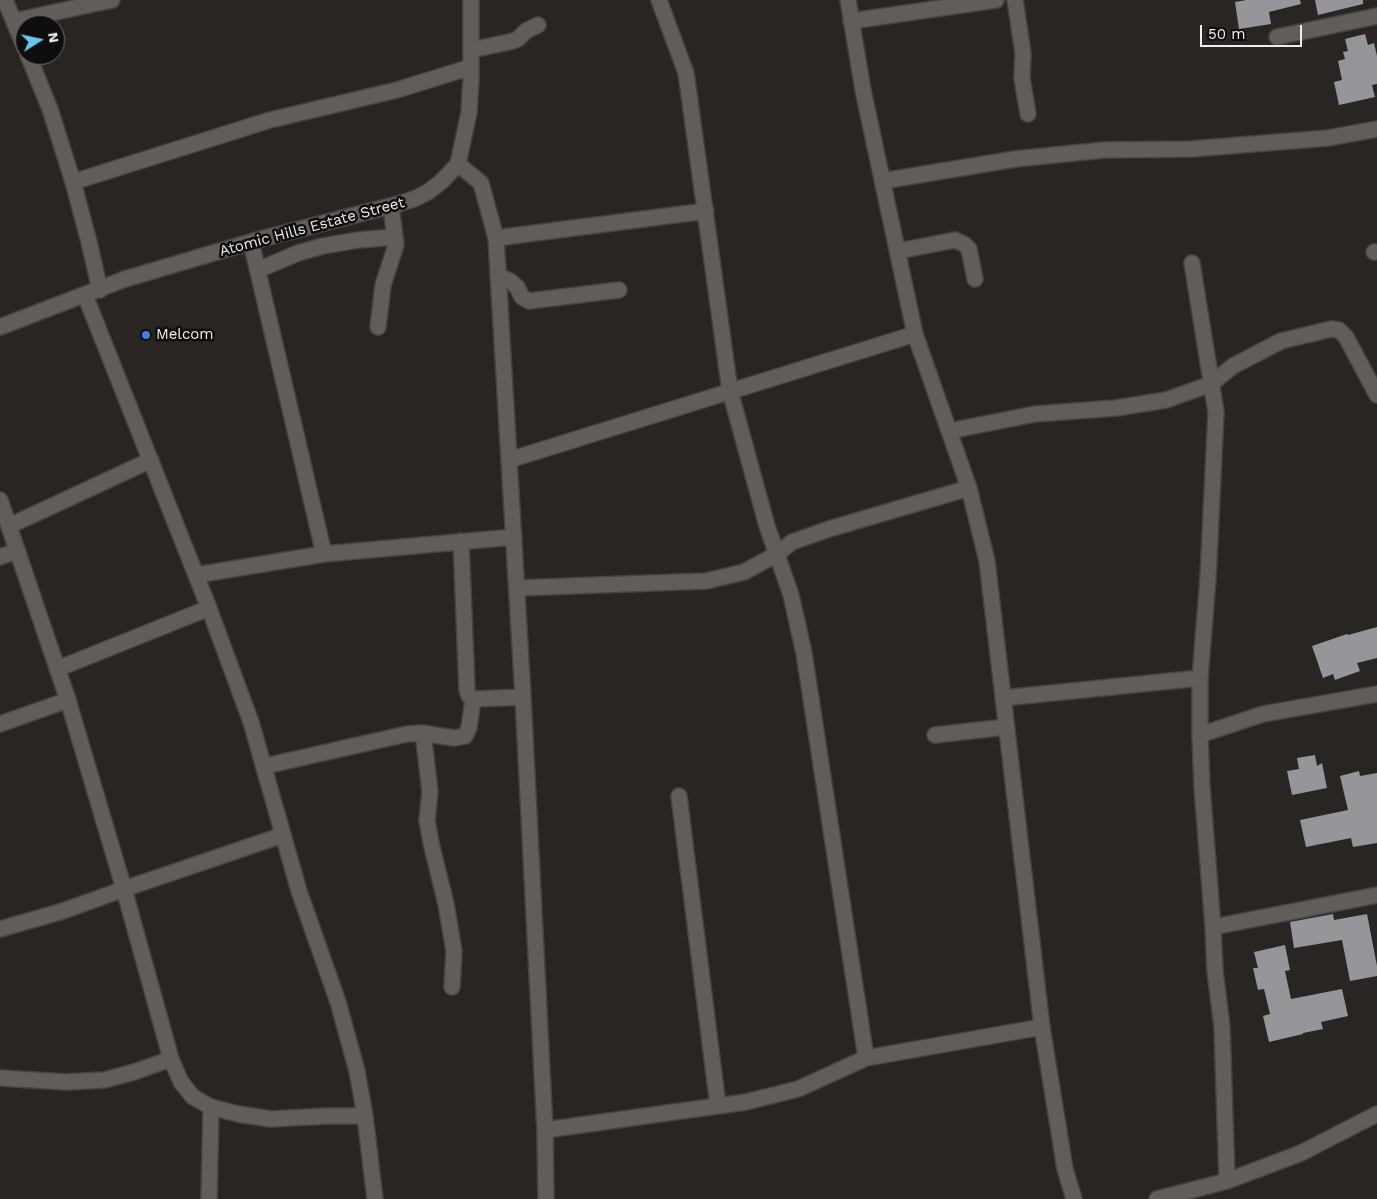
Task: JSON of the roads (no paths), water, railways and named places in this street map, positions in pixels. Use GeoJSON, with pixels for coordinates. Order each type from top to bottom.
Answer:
{"type":"FeatureCollection","features":[{"type":"Feature","properties":{"kind":"street"},"geometry":{"type":"LineString","coordinates":[[5,0],[14,22],[112,0]]}},
{"type":"Feature","properties":{"kind":"street"},"geometry":{"type":"LineString","coordinates":[[471,0],[469,112],[458,164],[481,183],[496,238],[523,696],[545,1130],[546,1199]]}},
{"type":"Feature","properties":{"kind":"street"},"geometry":{"type":"LineString","coordinates":[[659,0],[686,73],[730,391],[766,526],[791,595],[804,653],[866,1058]]}},
{"type":"Feature","properties":{"kind":"street"},"geometry":{"type":"LineString","coordinates":[[848,0],[863,90],[915,334],[969,488],[987,561],[1042,1027],[1064,1161],[1074,1199]]}},
{"type":"Feature","properties":{"kind":"street"},"geometry":{"type":"LineString","coordinates":[[852,21],[996,0]]}},
{"type":"Feature","properties":{"kind":"street"},"geometry":{"type":"LineString","coordinates":[[1015,0],[1023,53],[1022,78],[1028,114]]}},
{"type":"Feature","properties":{"kind":"street"},"geometry":{"type":"LineString","coordinates":[[1277,37],[1377,16]]}},
{"type":"Feature","properties":{"kind":"street"},"geometry":{"type":"LineString","coordinates":[[471,50],[513,41],[538,25]]}},
{"type":"Feature","properties":{"kind":"street"},"geometry":{"type":"LineString","coordinates":[[32,65],[50,109],[73,182],[90,242],[100,290]]}},
{"type":"Feature","properties":{"kind":"street"},"geometry":{"type":"LineString","coordinates":[[73,182],[270,120],[397,90],[471,67]]}},
{"type":"Feature","properties":{"kind":"street"},"geometry":{"type":"LineString","coordinates":[[882,181],[1015,159],[1104,150],[1191,150],[1328,138],[1377,129]]}},
{"type":"Feature","properties":{"kind":"street","name":"Atomic Hills Estate Street"},"geometry":{"type":"LineString","coordinates":[[0,326],[125,279],[251,242],[414,199],[428,192],[442,181],[458,164]]}},
{"type":"Feature","properties":{"kind":"street"},"geometry":{"type":"LineString","coordinates":[[378,327],[383,285],[396,245],[391,206]]}},
{"type":"Feature","properties":{"kind":"street"},"geometry":{"type":"LineString","coordinates":[[496,238],[706,211]]}},
{"type":"Feature","properties":{"kind":"street"},"geometry":{"type":"LineString","coordinates":[[258,270],[298,253],[323,246],[358,240],[396,237]]}},
{"type":"Feature","properties":{"kind":"street"},"geometry":{"type":"LineString","coordinates":[[898,251],[955,240],[964,244],[969,249],[974,279]]}},
{"type":"Feature","properties":{"kind":"street"},"geometry":{"type":"LineString","coordinates":[[251,242],[324,554]]}},
{"type":"Feature","properties":{"kind":"street"},"geometry":{"type":"LineString","coordinates":[[1192,263],[1216,412],[1208,578],[1200,678],[1200,735],[1215,971],[1223,1037],[1227,1180]]}},
{"type":"Feature","properties":{"kind":"street"},"geometry":{"type":"LineString","coordinates":[[498,276],[510,280],[517,287],[522,297],[530,301],[619,290]]}},
{"type":"Feature","properties":{"kind":"street"},"geometry":{"type":"LineString","coordinates":[[85,295],[209,608],[251,722],[283,835],[338,1002],[357,1071],[365,1116],[375,1199]]}},
{"type":"Feature","properties":{"kind":"street"},"geometry":{"type":"LineString","coordinates":[[949,431],[1035,414],[1116,408],[1166,400],[1211,384],[1233,366],[1281,341],[1331,329],[1339,330],[1346,337],[1377,395]]}},
{"type":"Feature","properties":{"kind":"street"},"geometry":{"type":"LineString","coordinates":[[509,460],[915,334]]}},
{"type":"Feature","properties":{"kind":"street"},"geometry":{"type":"LineString","coordinates":[[9,526],[151,460]]}},
{"type":"Feature","properties":{"kind":"street"},"geometry":{"type":"LineString","coordinates":[[517,588],[706,581],[744,572],[777,554],[792,542],[829,529],[969,488]]}},
{"type":"Feature","properties":{"kind":"street"},"geometry":{"type":"LineString","coordinates":[[0,500],[68,700],[124,889],[171,1059],[181,1082],[193,1097],[211,1107],[238,1114],[271,1119],[365,1116]]}},
{"type":"Feature","properties":{"kind":"street"},"geometry":{"type":"LineString","coordinates":[[196,575],[324,554],[514,537]]}},
{"type":"Feature","properties":{"kind":"street"},"geometry":{"type":"LineString","coordinates":[[461,542],[467,690],[469,696],[473,699],[523,696]]}},
{"type":"Feature","properties":{"kind":"street"},"geometry":{"type":"LineString","coordinates":[[0,557],[17,551]]}},
{"type":"Feature","properties":{"kind":"street"},"geometry":{"type":"LineString","coordinates":[[57,669],[209,608]]}},
{"type":"Feature","properties":{"kind":"street"},"geometry":{"type":"LineString","coordinates":[[1003,698],[1200,678]]}},
{"type":"Feature","properties":{"kind":"street"},"geometry":{"type":"LineString","coordinates":[[1200,735],[1263,714],[1377,694]]}},
{"type":"Feature","properties":{"kind":"street"},"geometry":{"type":"LineString","coordinates":[[265,766],[407,734],[423,733],[454,738],[465,736],[469,728],[473,699]]}},
{"type":"Feature","properties":{"kind":"street"},"geometry":{"type":"LineString","coordinates":[[0,724],[68,700]]}},
{"type":"Feature","properties":{"kind":"street"},"geometry":{"type":"LineString","coordinates":[[936,735],[1006,727]]}},
{"type":"Feature","properties":{"kind":"street"},"geometry":{"type":"LineString","coordinates":[[423,733],[430,792],[427,820],[430,843],[446,904],[454,951],[452,987]]}},
{"type":"Feature","properties":{"kind":"street"},"geometry":{"type":"LineString","coordinates":[[679,796],[718,1106]]}},
{"type":"Feature","properties":{"kind":"street"},"geometry":{"type":"LineString","coordinates":[[0,929],[63,911],[283,835]]}},
{"type":"Feature","properties":{"kind":"street"},"geometry":{"type":"LineString","coordinates":[[1213,927],[1377,895]]}},
{"type":"Feature","properties":{"kind":"street"},"geometry":{"type":"LineString","coordinates":[[545,1130],[746,1102],[798,1089],[866,1058],[1042,1027]]}},
{"type":"Feature","properties":{"kind":"street"},"geometry":{"type":"LineString","coordinates":[[0,1078],[66,1082],[104,1080],[171,1059]]}},
{"type":"Feature","properties":{"kind":"street"},"geometry":{"type":"LineString","coordinates":[[209,1199],[211,1107]]}},
{"type":"Feature","properties":{"kind":"street"},"geometry":{"type":"LineString","coordinates":[[1157,1199],[1227,1180],[1301,1152],[1377,1114]]}},
{"type":"Feature","properties":{"kind":"place","name":"Melcom"},"geometry":{"type":"Point","coordinates":[146,335]}}]}
